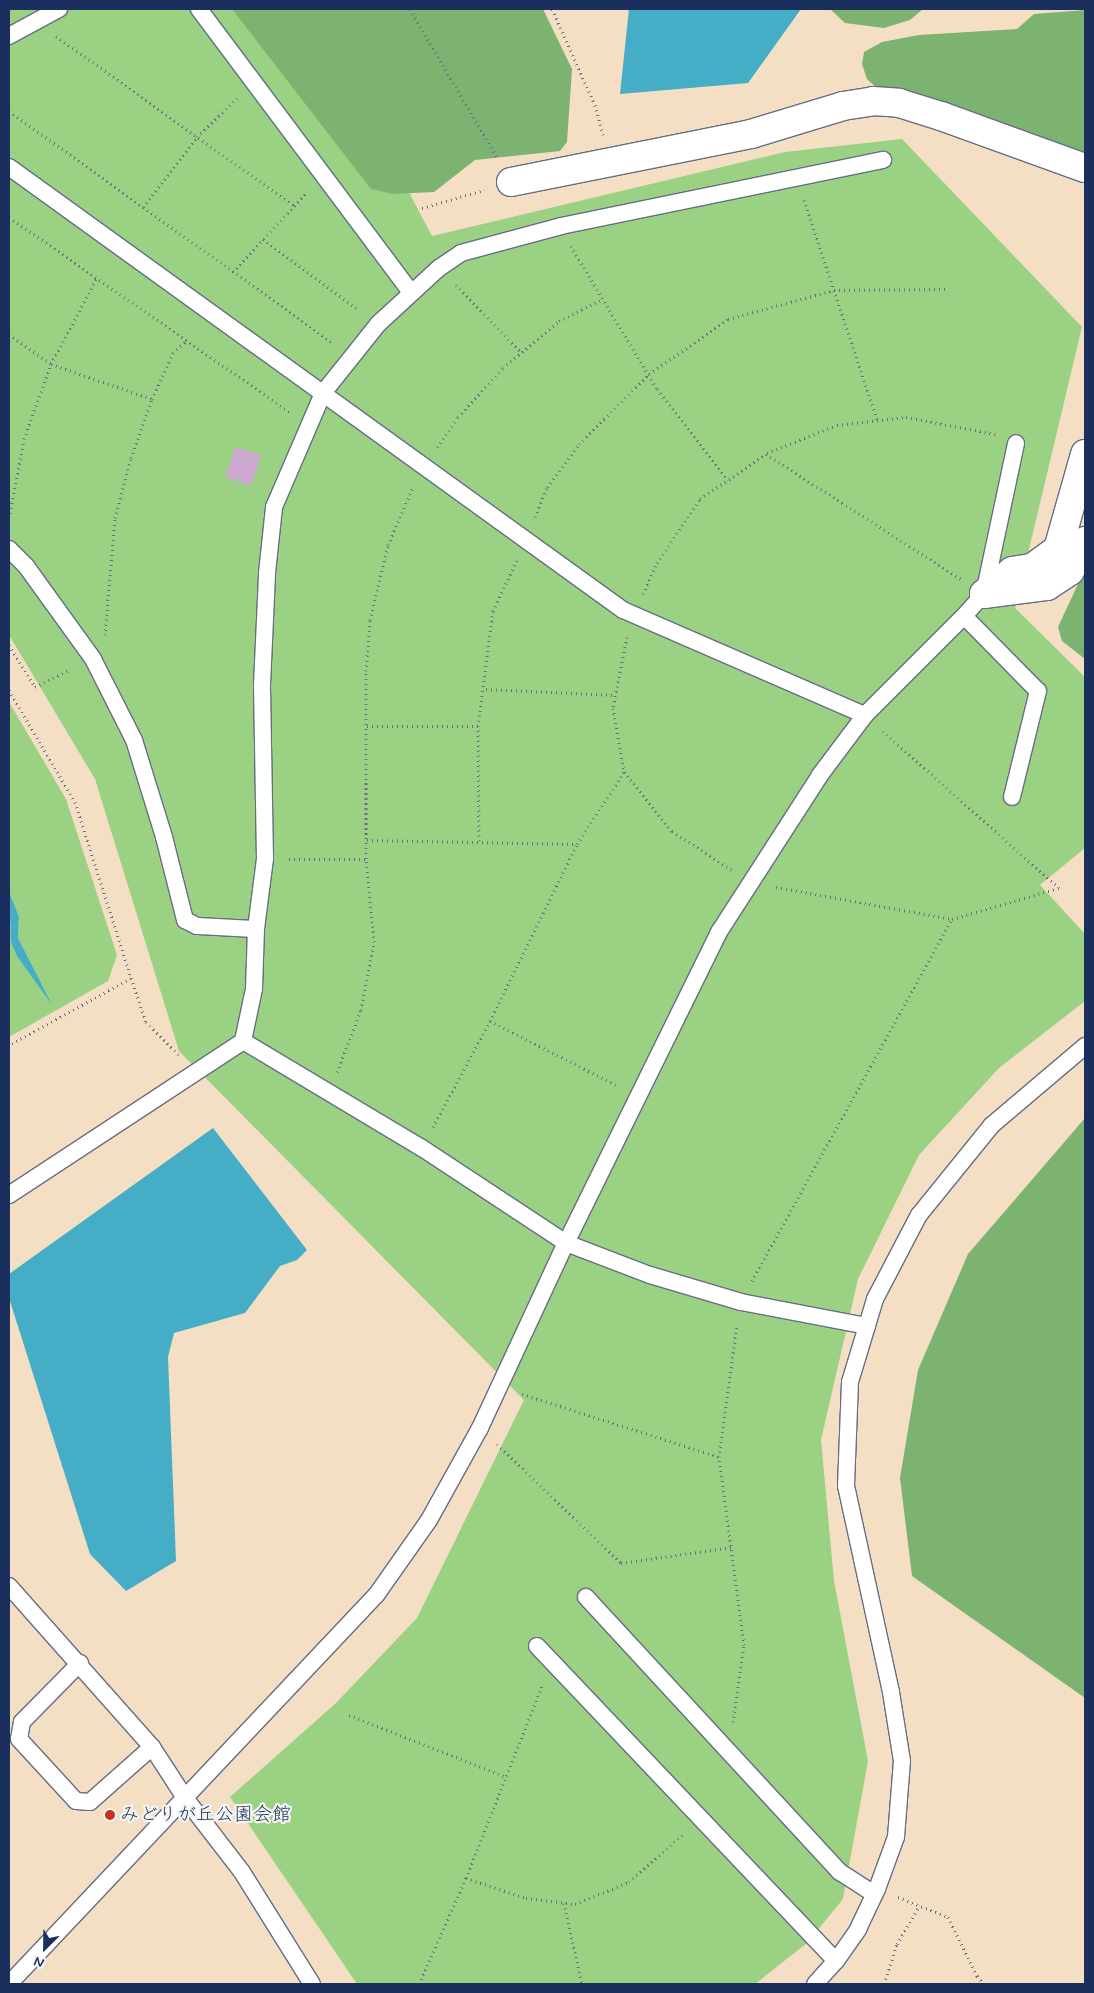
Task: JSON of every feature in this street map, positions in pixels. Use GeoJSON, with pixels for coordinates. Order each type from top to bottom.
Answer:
{"type":"FeatureCollection","features":[{"type":"Feature","properties":{"kind":"street"},"geometry":{"type":"LineString","coordinates":[[511,182],[610,160],[751,134],[843,106],[873,101],[899,104],[941,116],[1085,168]]}},
{"type":"Feature","properties":{"kind":"street"},"geometry":{"type":"LineString","coordinates":[[984,594],[1012,571],[1032,568],[1058,549],[1085,454]]}},
{"type":"Feature","properties":{"kind":"street"},"geometry":{"type":"LineString","coordinates":[[984,594],[1047,586],[1070,571],[1085,541]]}},
{"type":"Feature","properties":{"kind":"lane"},"geometry":{"type":"LineString","coordinates":[[9,36],[59,9]]}},
{"type":"Feature","properties":{"kind":"lane"},"geometry":{"type":"LineString","coordinates":[[199,9],[411,292]]}},
{"type":"Feature","properties":{"kind":"lane"},"geometry":{"type":"LineString","coordinates":[[9,1195],[243,1042],[254,989],[256,929],[265,859],[262,686],[267,573],[274,507],[323,393],[378,324],[439,268],[461,253],[560,226],[883,160]]}},
{"type":"Feature","properties":{"kind":"lane"},"geometry":{"type":"LineString","coordinates":[[9,167],[423,467],[634,615],[865,715]]}},
{"type":"Feature","properties":{"kind":"lane"},"geometry":{"type":"LineString","coordinates":[[9,1984],[377,1594],[429,1520],[480,1428],[566,1243],[719,932],[820,775],[865,715],[984,594],[1016,443]]}},
{"type":"Feature","properties":{"kind":"lane"},"geometry":{"type":"LineString","coordinates":[[9,549],[26,566],[97,666],[134,740],[164,837],[185,920],[197,926],[256,929]]}},
{"type":"Feature","properties":{"kind":"lane"},"geometry":{"type":"LineString","coordinates":[[964,616],[1038,691],[1012,797]]}},
{"type":"Feature","properties":{"kind":"lane"},"geometry":{"type":"LineString","coordinates":[[243,1042],[330,1091],[422,1148],[566,1243],[650,1275],[741,1302],[867,1326]]}},
{"type":"Feature","properties":{"kind":"lane"},"geometry":{"type":"LineString","coordinates":[[815,1984],[836,1961],[858,1929],[875,1892],[896,1837],[902,1761],[891,1692],[846,1486],[850,1382],[875,1299],[919,1215],[992,1125],[1085,1046]]}},
{"type":"Feature","properties":{"kind":"lane"},"geometry":{"type":"LineString","coordinates":[[9,1586],[80,1663],[152,1746],[186,1798],[242,1872],[312,1984]]}},
{"type":"Feature","properties":{"kind":"lane"},"geometry":{"type":"LineString","coordinates":[[586,1597],[840,1872],[875,1892]]}},
{"type":"Feature","properties":{"kind":"lane"},"geometry":{"type":"LineString","coordinates":[[537,1646],[836,1961]]}},
{"type":"Feature","properties":{"kind":"lane"},"geometry":{"type":"LineString","coordinates":[[80,1663],[22,1722],[19,1739],[76,1800],[90,1802],[152,1746]]}},
{"type":"Feature","properties":{"kind":"path"},"geometry":{"type":"LineString","coordinates":[[410,9],[511,182],[422,208]]}},
{"type":"Feature","properties":{"kind":"path"},"geometry":{"type":"LineString","coordinates":[[552,9],[595,105],[610,160]]}},
{"type":"Feature","properties":{"kind":"path"},"geometry":{"type":"LineString","coordinates":[[35,22],[294,206]]}},
{"type":"Feature","properties":{"kind":"path"},"geometry":{"type":"LineString","coordinates":[[142,207],[197,137],[254,82]]}},
{"type":"Feature","properties":{"kind":"path"},"geometry":{"type":"LineString","coordinates":[[9,111],[351,356]]}},
{"type":"Feature","properties":{"kind":"path"},"geometry":{"type":"LineString","coordinates":[[233,272],[323,175]]}},
{"type":"Feature","properties":{"kind":"path"},"geometry":{"type":"LineString","coordinates":[[796,178],[877,420]]}},
{"type":"Feature","properties":{"kind":"path"},"geometry":{"type":"LineString","coordinates":[[9,217],[309,425]]}},
{"type":"Feature","properties":{"kind":"path"},"geometry":{"type":"LineString","coordinates":[[560,226],[601,300],[648,374],[728,480]]}},
{"type":"Feature","properties":{"kind":"path"},"geometry":{"type":"LineString","coordinates":[[263,239],[378,324]]}},
{"type":"Feature","properties":{"kind":"path"},"geometry":{"type":"LineString","coordinates":[[439,268],[522,352]]}},
{"type":"Feature","properties":{"kind":"path"},"geometry":{"type":"LineString","coordinates":[[9,518],[24,439],[51,364],[97,278]]}},
{"type":"Feature","properties":{"kind":"path"},"geometry":{"type":"LineString","coordinates":[[479,841],[478,726],[486,689],[493,611],[526,540],[546,487],[579,444],[648,374],[728,319],[834,290],[947,289]]}},
{"type":"Feature","properties":{"kind":"path"},"geometry":{"type":"LineString","coordinates":[[330,1091],[361,1010],[374,942],[366,859],[366,671],[376,587],[405,502],[423,467],[458,417],[522,352],[559,321],[601,300]]}},
{"type":"Feature","properties":{"kind":"path"},"geometry":{"type":"LineString","coordinates":[[9,334],[51,364],[152,400]]}},
{"type":"Feature","properties":{"kind":"path"},"geometry":{"type":"LineString","coordinates":[[9,646],[35,687],[97,666],[115,518],[131,458],[152,400],[173,353],[187,340]]}},
{"type":"Feature","properties":{"kind":"path"},"geometry":{"type":"LineString","coordinates":[[865,715],[1059,888],[952,919],[751,883],[672,831],[624,772],[613,708],[624,648],[634,615],[657,563],[700,499],[766,454],[837,424],[906,417],[993,434],[1016,443]]}},
{"type":"Feature","properties":{"kind":"path"},"geometry":{"type":"LineString","coordinates":[[766,454],[984,594]]}},
{"type":"Feature","properties":{"kind":"path"},"geometry":{"type":"LineString","coordinates":[[486,689],[616,695]]}},
{"type":"Feature","properties":{"kind":"path"},"geometry":{"type":"LineString","coordinates":[[9,690],[75,802],[146,1022],[179,1056]]}},
{"type":"Feature","properties":{"kind":"path"},"geometry":{"type":"LineString","coordinates":[[367,726],[478,726]]}},
{"type":"Feature","properties":{"kind":"path"},"geometry":{"type":"LineString","coordinates":[[422,1148],[490,1021],[577,844],[624,772]]}},
{"type":"Feature","properties":{"kind":"path"},"geometry":{"type":"LineString","coordinates":[[367,840],[577,844]]}},
{"type":"Feature","properties":{"kind":"path"},"geometry":{"type":"LineString","coordinates":[[265,859],[366,859]]}},
{"type":"Feature","properties":{"kind":"path"},"geometry":{"type":"LineString","coordinates":[[729,1750],[744,1645],[733,1548],[719,1458],[741,1302],[952,919]]}},
{"type":"Feature","properties":{"kind":"path"},"geometry":{"type":"LineString","coordinates":[[9,1045],[131,978]]}},
{"type":"Feature","properties":{"kind":"path"},"geometry":{"type":"LineString","coordinates":[[490,1021],[638,1096]]}},
{"type":"Feature","properties":{"kind":"path"},"geometry":{"type":"LineString","coordinates":[[498,1387],[719,1458]]}},
{"type":"Feature","properties":{"kind":"path"},"geometry":{"type":"LineString","coordinates":[[480,1428],[621,1563],[733,1548]]}},
{"type":"Feature","properties":{"kind":"path"},"geometry":{"type":"LineString","coordinates":[[419,1984],[466,1878],[552,1662]]}},
{"type":"Feature","properties":{"kind":"path"},"geometry":{"type":"LineString","coordinates":[[349,1715],[506,1777]]}},
{"type":"Feature","properties":{"kind":"path"},"geometry":{"type":"LineString","coordinates":[[466,1878],[526,1898],[575,1904],[629,1882],[701,1819]]}},
{"type":"Feature","properties":{"kind":"path"},"geometry":{"type":"LineString","coordinates":[[875,1892],[920,1905],[948,1917],[977,1976],[984,1984]]}},
{"type":"Feature","properties":{"kind":"path"},"geometry":{"type":"LineString","coordinates":[[564,1903],[582,1984]]}},
{"type":"Feature","properties":{"kind":"path"},"geometry":{"type":"LineString","coordinates":[[884,1984],[898,1944],[920,1905]]}},
{"type":"Feature","properties":{"kind":"green space"},"geometry":{"type":"Polygon","coordinates":[[[9,9],[312,9],[432,236],[785,152],[902,139],[1082,327],[1015,608],[1085,677],[1085,848],[1040,885],[1085,934],[1085,1001],[999,1068],[919,1155],[858,1279],[821,1440],[834,1581],[868,1761],[843,1899],[807,1943],[755,1984],[357,1984],[230,1797],[336,1703],[417,1618],[524,1400],[179,1051],[95,779],[9,635],[9,9]]]}},
{"type":"Feature","properties":{"kind":"green space"},"geometry":{"type":"Polygon","coordinates":[[[232,9],[543,9],[572,69],[567,142],[560,151],[475,160],[434,192],[393,194],[371,189],[232,9]]]}},
{"type":"Feature","properties":{"kind":"green space"},"geometry":{"type":"Polygon","coordinates":[[[830,9],[923,9],[910,20],[884,28],[845,23],[830,9]]]}},
{"type":"Feature","properties":{"kind":"green space"},"geometry":{"type":"Polygon","coordinates":[[[1085,10],[1085,158],[880,91],[867,79],[862,64],[864,52],[882,42],[919,35],[1017,29],[1034,14],[1085,10]]]}},
{"type":"Feature","properties":{"kind":"green space"},"geometry":{"type":"Polygon","coordinates":[[[1085,569],[1085,659],[1062,641],[1058,627],[1085,569]]]}},
{"type":"Feature","properties":{"kind":"green space"},"geometry":{"type":"Polygon","coordinates":[[[9,702],[66,799],[117,955],[108,981],[9,1037],[9,926],[31,975],[49,1001],[18,938],[19,917],[9,891],[9,702]]]}},
{"type":"Feature","properties":{"kind":"green space"},"geometry":{"type":"Polygon","coordinates":[[[1085,1118],[1085,1698],[912,1576],[900,1478],[918,1370],[968,1254],[1085,1118]]]}},
{"type":"Feature","properties":{"kind":"water"},"geometry":{"type":"Polygon","coordinates":[[[629,9],[801,9],[748,83],[620,94],[629,9]]]}},
{"type":"Feature","properties":{"kind":"water"},"geometry":{"type":"Polygon","coordinates":[[[9,891],[19,917],[18,938],[52,1005],[17,956],[11,942],[9,891]]]}},
{"type":"Feature","properties":{"kind":"water"},"geometry":{"type":"Polygon","coordinates":[[[213,1128],[307,1250],[297,1260],[280,1266],[245,1313],[174,1333],[168,1357],[176,1561],[126,1591],[90,1554],[9,1298],[9,1274],[213,1128]]]}},
{"type":"Feature","properties":{"kind":"building"},"geometry":{"type":"Polygon","coordinates":[[[235,447],[261,455],[251,485],[226,478],[235,447]]]}},
{"type":"Feature","properties":{"kind":"place","name":"みどりが丘公園会館"},"geometry":{"type":"Point","coordinates":[110,1815]}}]}
